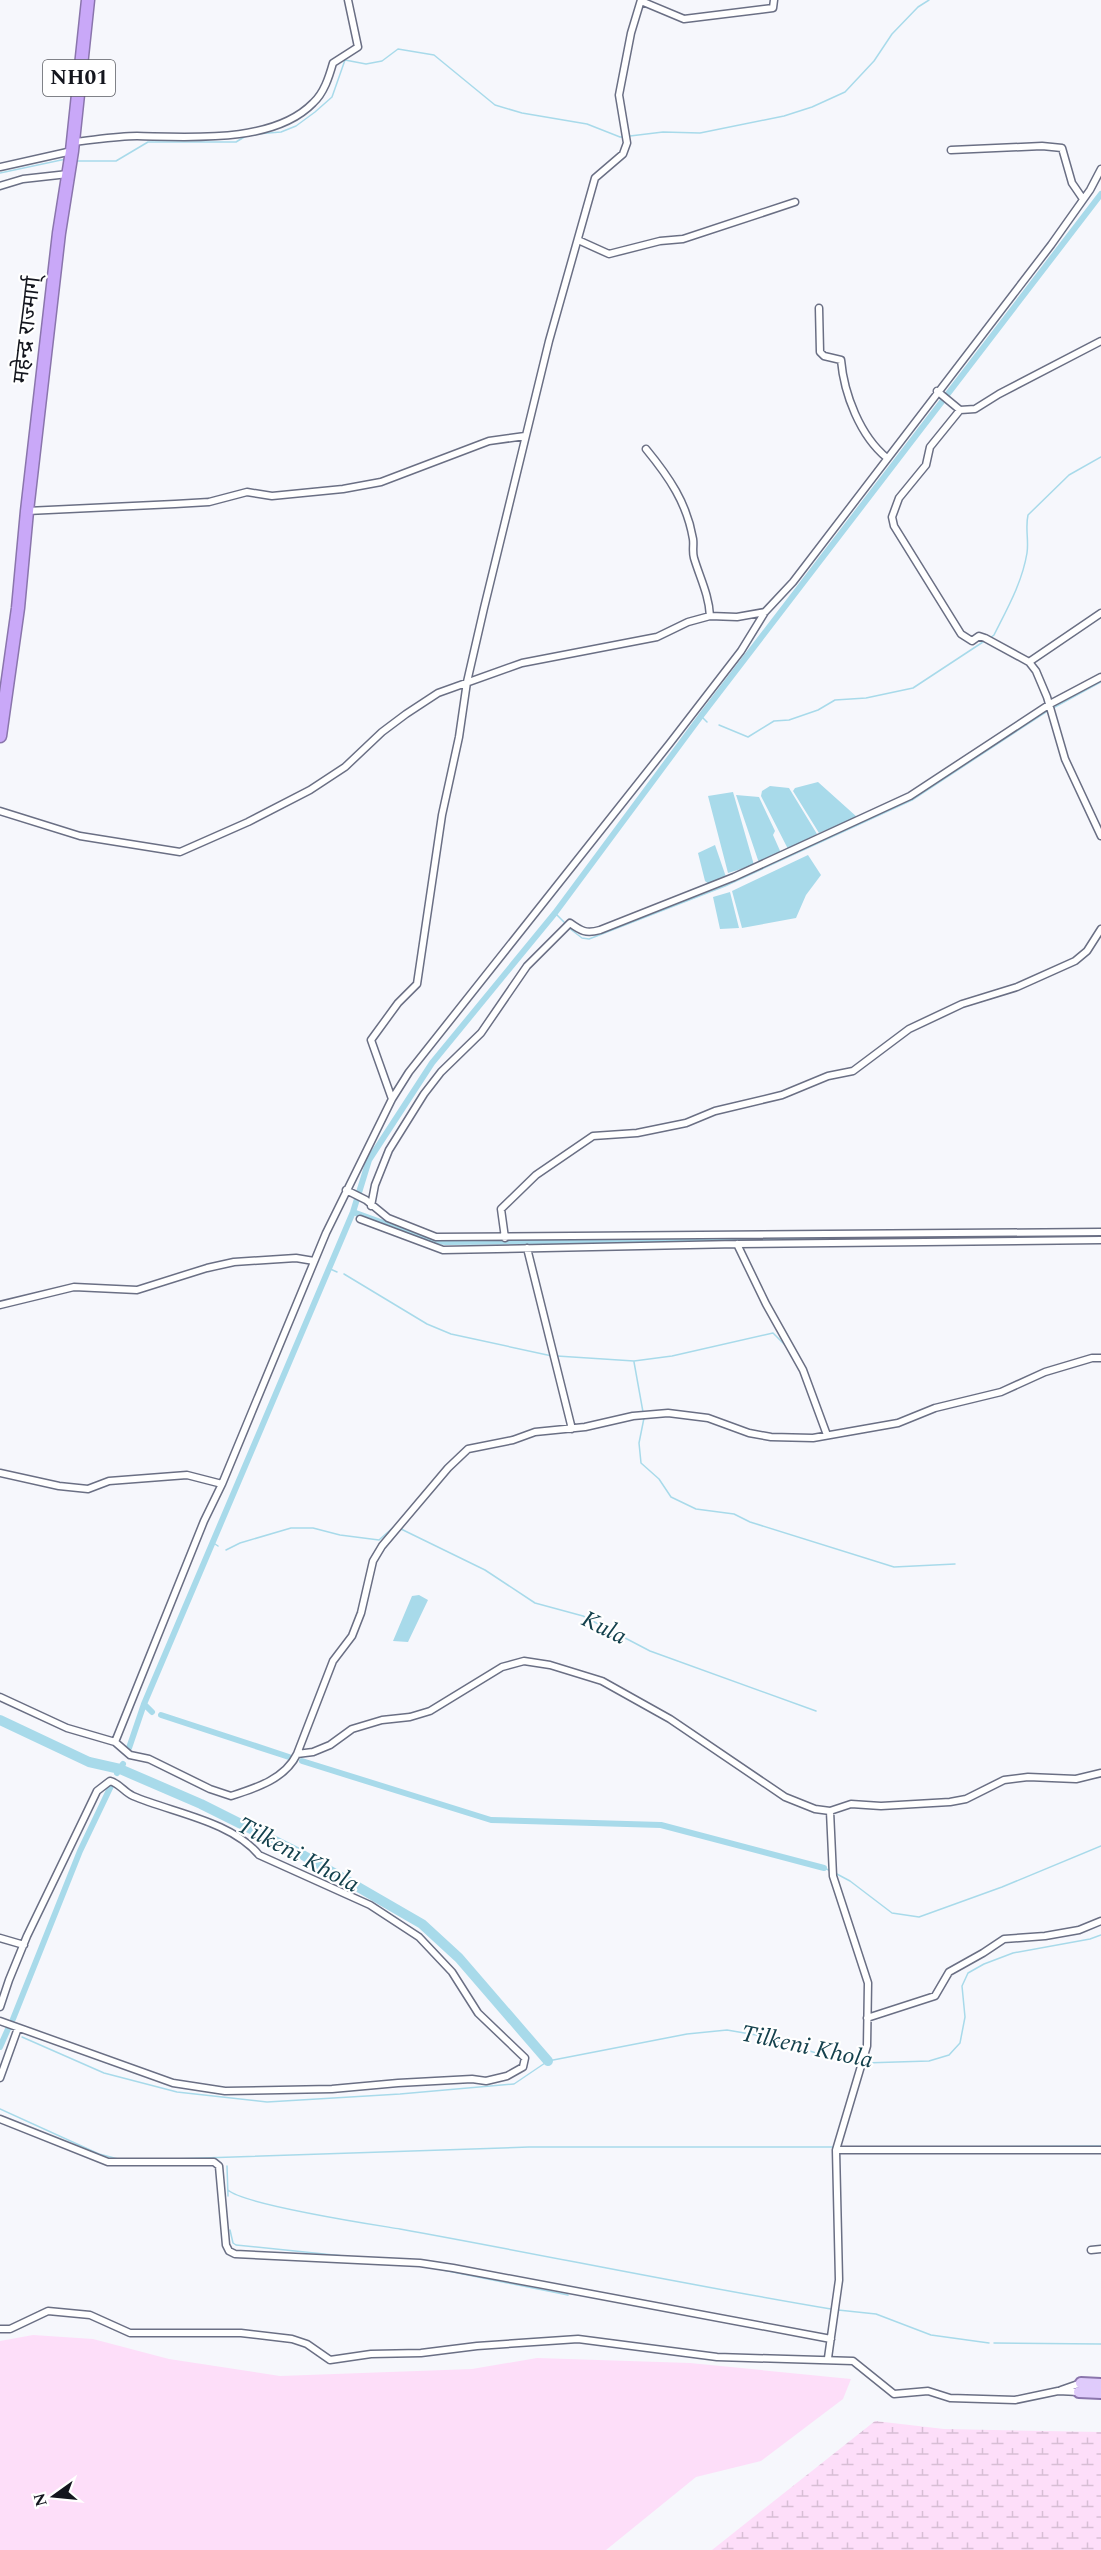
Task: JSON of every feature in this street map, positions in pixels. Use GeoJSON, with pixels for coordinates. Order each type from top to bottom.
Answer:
{"type":"FeatureCollection","features":[{"type":"Feature","properties":{"kind":"highway","name":"महेन्द्र राज्मार्ग्"},"geometry":{"type":"LineString","coordinates":[[0,736],[17,618],[27,511],[72,150],[88,0]]}},
{"type":"Feature","properties":{"kind":"main road"},"geometry":{"type":"LineString","coordinates":[[1080,2388],[1101,2384]]}},
{"type":"Feature","properties":{"kind":"main road"},"geometry":{"type":"LineString","coordinates":[[1080,2388],[1101,2392]]}},
{"type":"Feature","properties":{"kind":"street"},"geometry":{"type":"LineString","coordinates":[[0,167],[134,136],[211,137],[284,123],[313,103],[329,78],[333,63],[358,47],[348,0]]}},
{"type":"Feature","properties":{"kind":"street"},"geometry":{"type":"LineString","coordinates":[[392,1099],[371,1040],[398,1003],[417,984],[442,815],[459,737],[467,682],[552,327],[595,178],[623,154],[627,143],[627,131],[619,95],[631,33],[641,0],[684,19],[773,8],[774,0]]}},
{"type":"Feature","properties":{"kind":"street"},"geometry":{"type":"LineString","coordinates":[[951,150],[1042,146],[1062,148],[1072,183],[1083,199]]}},
{"type":"Feature","properties":{"kind":"street"},"geometry":{"type":"LineString","coordinates":[[115,1742],[204,1521],[222,1484],[314,1261],[346,1190],[392,1099],[409,1072],[741,651],[765,612],[793,582],[1051,245],[1101,169]]}},
{"type":"Feature","properties":{"kind":"street"},"geometry":{"type":"LineString","coordinates":[[0,186],[23,179],[69,172]]}},
{"type":"Feature","properties":{"kind":"street"},"geometry":{"type":"LineString","coordinates":[[578,240],[609,254],[660,241],[683,239],[795,202]]}},
{"type":"Feature","properties":{"kind":"street"},"geometry":{"type":"LineString","coordinates":[[819,308],[820,352],[824,356],[841,360],[843,382],[863,428],[874,447],[887,458]]}},
{"type":"Feature","properties":{"kind":"street"},"geometry":{"type":"LineString","coordinates":[[937,391],[958,407],[975,410],[999,394],[1101,341]]}},
{"type":"Feature","properties":{"kind":"street"},"geometry":{"type":"LineString","coordinates":[[958,407],[930,447],[926,465],[899,498],[892,517],[894,526],[962,634],[972,641],[979,636],[1029,662],[1043,686],[1065,759],[1101,836]]}},
{"type":"Feature","properties":{"kind":"street"},"geometry":{"type":"LineString","coordinates":[[27,511],[209,502],[247,492],[272,496],[343,489],[381,482],[489,441],[525,436]]}},
{"type":"Feature","properties":{"kind":"street"},"geometry":{"type":"LineString","coordinates":[[646,449],[670,478],[681,496],[694,541],[695,560],[705,585],[710,616]]}},
{"type":"Feature","properties":{"kind":"street"},"geometry":{"type":"LineString","coordinates":[[0,811],[80,836],[180,852],[248,822],[310,790],[345,767],[382,732],[438,693],[522,663],[657,638],[688,622],[710,616],[737,617],[765,612]]}},
{"type":"Feature","properties":{"kind":"street"},"geometry":{"type":"LineString","coordinates":[[1029,662],[1101,613]]}},
{"type":"Feature","properties":{"kind":"street"},"geometry":{"type":"LineString","coordinates":[[371,1206],[375,1185],[389,1150],[424,1094],[441,1072],[481,1033],[526,966],[570,923],[583,932],[590,933],[600,930],[734,877],[817,840],[910,796],[1101,677]]}},
{"type":"Feature","properties":{"kind":"street"},"geometry":{"type":"LineString","coordinates":[[505,1238],[501,1209],[536,1175],[592,1136],[637,1133],[686,1123],[715,1111],[782,1095],[828,1076],[853,1071],[909,1029],[962,1004],[1017,987],[1075,961],[1087,951],[1101,929]]}},
{"type":"Feature","properties":{"kind":"street"},"geometry":{"type":"LineString","coordinates":[[346,1190],[363,1198],[388,1218],[436,1237],[1101,1232]]}},
{"type":"Feature","properties":{"kind":"street"},"geometry":{"type":"LineString","coordinates":[[360,1219],[442,1250],[1101,1240]]}},
{"type":"Feature","properties":{"kind":"street"},"geometry":{"type":"LineString","coordinates":[[737,1244],[766,1304],[804,1370],[827,1435]]}},
{"type":"Feature","properties":{"kind":"street"},"geometry":{"type":"LineString","coordinates":[[527,1248],[572,1429]]}},
{"type":"Feature","properties":{"kind":"street"},"geometry":{"type":"LineString","coordinates":[[0,1305],[74,1287],[137,1290],[234,1262],[296,1258],[314,1261]]}},
{"type":"Feature","properties":{"kind":"street"},"geometry":{"type":"LineString","coordinates":[[0,1698],[68,1728],[115,1742],[130,1755],[149,1759],[231,1796],[275,1778],[291,1766],[333,1661],[352,1636],[361,1614],[373,1561],[382,1546],[448,1468],[468,1449],[513,1440],[535,1432],[572,1429],[633,1416],[668,1413],[708,1418],[748,1433],[771,1437],[813,1438],[898,1423],[935,1408],[1001,1392],[1045,1372],[1092,1358],[1101,1358]]}},
{"type":"Feature","properties":{"kind":"street"},"geometry":{"type":"LineString","coordinates":[[0,1473],[59,1486],[88,1489],[109,1481],[187,1475],[222,1484]]}},
{"type":"Feature","properties":{"kind":"street"},"geometry":{"type":"LineString","coordinates":[[297,1754],[321,1749],[352,1729],[382,1720],[410,1717],[430,1711],[502,1667],[524,1661],[550,1665],[602,1681],[670,1719],[785,1797],[815,1809],[830,1811],[851,1804],[881,1806],[950,1802],[966,1799],[1004,1780],[1028,1777],[1076,1779],[1101,1773]]}},
{"type":"Feature","properties":{"kind":"street"},"geometry":{"type":"LineString","coordinates":[[0,2007],[24,1945],[98,1791],[110,1781],[115,1782],[124,1792],[146,1802],[221,1827],[250,1844],[259,1855],[370,1905],[420,1937],[453,1972],[478,2013],[525,2058],[523,2067],[507,2076],[486,2081],[472,2079],[419,2081],[332,2089],[225,2091],[173,2083],[0,2021]]}},
{"type":"Feature","properties":{"kind":"street"},"geometry":{"type":"LineString","coordinates":[[828,2358],[839,2280],[836,2150],[867,2046],[868,1983],[833,1872],[830,1811]]}},
{"type":"Feature","properties":{"kind":"street"},"geometry":{"type":"LineString","coordinates":[[867,2018],[935,1996],[949,1972],[1004,1939],[1045,1936],[1080,1930],[1101,1921]]}},
{"type":"Feature","properties":{"kind":"street"},"geometry":{"type":"LineString","coordinates":[[0,1938],[24,1945]]}},
{"type":"Feature","properties":{"kind":"street"},"geometry":{"type":"LineString","coordinates":[[0,2079],[18,2028]]}},
{"type":"Feature","properties":{"kind":"street"},"geometry":{"type":"LineString","coordinates":[[0,2119],[108,2162],[214,2162],[219,2166],[226,2245],[229,2251],[235,2254],[420,2264],[453,2268],[831,2339]]}},
{"type":"Feature","properties":{"kind":"street"},"geometry":{"type":"LineString","coordinates":[[836,2150],[1101,2150]]}},
{"type":"Feature","properties":{"kind":"street"},"geometry":{"type":"LineString","coordinates":[[1091,2250],[1101,2249]]}},
{"type":"Feature","properties":{"kind":"street"},"geometry":{"type":"LineString","coordinates":[[0,2329],[10,2329],[48,2311],[90,2315],[130,2333],[241,2333],[292,2339],[307,2344],[330,2360],[371,2354],[421,2353],[477,2346],[578,2339],[717,2357],[828,2358],[853,2361],[894,2394],[928,2391],[950,2398],[1015,2400],[1080,2388]]}},
{"type":"Feature","properties":{"kind":"green space"},"geometry":{"type":"Polygon","coordinates":[[[33,2335],[93,2339],[169,2359],[280,2376],[472,2369],[537,2358],[690,2363],[851,2379],[843,2399],[761,2461],[696,2477],[606,2550],[0,2550],[0,2341],[33,2335]]]}},
{"type":"Feature","properties":{"kind":"green space"},"geometry":{"type":"Polygon","coordinates":[[[875,2421],[944,2429],[1101,2432],[1101,2550],[712,2550],[875,2421]]]}},
{"type":"Feature","properties":{"kind":"water"},"geometry":{"type":"Polygon","coordinates":[[[818,782],[857,817],[819,833],[793,791],[795,788],[818,782]]]}},
{"type":"Feature","properties":{"kind":"water"},"geometry":{"type":"Polygon","coordinates":[[[770,786],[789,788],[817,834],[788,849],[761,796],[762,791],[770,786]]]}},
{"type":"Feature","properties":{"kind":"water"},"geometry":{"type":"Polygon","coordinates":[[[733,792],[754,865],[728,873],[708,796],[733,792]]]}},
{"type":"Feature","properties":{"kind":"water"},"geometry":{"type":"Polygon","coordinates":[[[736,795],[759,797],[775,831],[773,835],[781,853],[759,863],[736,795]]]}},
{"type":"Feature","properties":{"kind":"water"},"geometry":{"type":"Polygon","coordinates":[[[715,845],[726,877],[709,884],[705,881],[698,853],[715,845]]]}},
{"type":"Feature","properties":{"kind":"water"},"geometry":{"type":"Polygon","coordinates":[[[808,855],[821,875],[806,895],[796,918],[742,928],[732,891],[808,855]]]}},
{"type":"Feature","properties":{"kind":"water"},"geometry":{"type":"Polygon","coordinates":[[[730,892],[739,928],[720,929],[713,897],[730,892]]]}},
{"type":"Feature","properties":{"kind":"water"},"geometry":{"type":"Polygon","coordinates":[[[419,1595],[428,1600],[408,1642],[393,1641],[412,1596],[419,1595]]]}},
{"type":"Feature","properties":{"kind":"waterway"},"geometry":{"type":"LineString","coordinates":[[630,136],[663,132],[700,133],[784,116],[812,107],[845,92],[874,61],[892,34],[918,7],[929,0]]}},
{"type":"Feature","properties":{"kind":"waterway"},"geometry":{"type":"LineString","coordinates":[[256,134],[281,132],[296,126],[315,112],[332,97],[345,60],[366,64],[382,61],[398,49],[434,55],[495,105],[522,113],[587,124],[625,137]]}},
{"type":"Feature","properties":{"kind":"waterway"},"geometry":{"type":"LineString","coordinates":[[77,161],[116,161],[148,142],[236,142],[246,136]]}},
{"type":"Feature","properties":{"kind":"waterway"},"geometry":{"type":"LineString","coordinates":[[0,173],[66,159]]}},
{"type":"Feature","properties":{"kind":"waterway"},"geometry":{"type":"LineString","coordinates":[[129,1748],[144,1704],[353,1212],[369,1160],[432,1063],[555,913],[701,716],[1101,194]]}},
{"type":"Feature","properties":{"kind":"waterway"},"geometry":{"type":"LineString","coordinates":[[990,638],[994,635],[1022,575],[1027,553],[1028,515],[1069,475],[1101,457]]}},
{"type":"Feature","properties":{"kind":"waterway"},"geometry":{"type":"LineString","coordinates":[[719,725],[748,737],[774,721],[789,720],[818,710],[835,700],[866,698],[913,688],[986,640]]}},
{"type":"Feature","properties":{"kind":"waterway"},"geometry":{"type":"LineString","coordinates":[[1053,708],[1101,682]]}},
{"type":"Feature","properties":{"kind":"waterway"},"geometry":{"type":"LineString","coordinates":[[569,928],[582,938],[589,939],[725,886],[912,800],[1049,710]]}},
{"type":"Feature","properties":{"kind":"waterway"},"geometry":{"type":"LineString","coordinates":[[701,716],[707,722]]}},
{"type":"Feature","properties":{"kind":"waterway"},"geometry":{"type":"LineString","coordinates":[[555,913],[565,923]]}},
{"type":"Feature","properties":{"kind":"waterway"},"geometry":{"type":"LineString","coordinates":[[353,1212],[433,1241],[446,1242],[1101,1237]]}},
{"type":"Feature","properties":{"kind":"waterway"},"geometry":{"type":"LineString","coordinates":[[328,1268],[337,1272]]}},
{"type":"Feature","properties":{"kind":"waterway"},"geometry":{"type":"LineString","coordinates":[[344,1274],[427,1324],[451,1334],[552,1356]]}},
{"type":"Feature","properties":{"kind":"waterway"},"geometry":{"type":"LineString","coordinates":[[557,1356],[634,1361],[672,1356],[773,1333],[787,1347]]}},
{"type":"Feature","properties":{"kind":"waterway"},"geometry":{"type":"LineString","coordinates":[[634,1362],[643,1412]]}},
{"type":"Feature","properties":{"kind":"waterway"},"geometry":{"type":"LineString","coordinates":[[644,1418],[639,1443],[641,1463],[659,1479],[671,1497],[696,1509],[734,1514],[750,1522],[894,1567],[955,1564]]}},
{"type":"Feature","properties":{"kind":"waterway","name":"Kula"},"geometry":{"type":"LineString","coordinates":[[226,1550],[240,1543],[291,1528],[313,1528],[340,1535],[379,1540],[396,1525]]}},
{"type":"Feature","properties":{"kind":"waterway","name":"Kula"},"geometry":{"type":"LineString","coordinates":[[401,1529],[485,1570],[535,1603],[583,1616],[650,1651],[816,1711]]}},
{"type":"Feature","properties":{"kind":"waterway","name":"Kula"},"geometry":{"type":"LineString","coordinates":[[212,1542],[218,1546]]}},
{"type":"Feature","properties":{"kind":"waterway"},"geometry":{"type":"LineString","coordinates":[[144,1704],[152,1712]]}},
{"type":"Feature","properties":{"kind":"waterway"},"geometry":{"type":"LineString","coordinates":[[161,1715],[289,1757]]}},
{"type":"Feature","properties":{"kind":"waterway","name":"Tilkeni Khola"},"geometry":{"type":"LineString","coordinates":[[0,1720],[89,1762],[120,1769],[201,1804],[301,1854],[422,1924],[459,1958],[548,2061]]}},
{"type":"Feature","properties":{"kind":"waterway"},"geometry":{"type":"LineString","coordinates":[[302,1761],[491,1820],[661,1825],[824,1868]]}},
{"type":"Feature","properties":{"kind":"waterway","name":"Tilkeni Khola"},"geometry":{"type":"LineString","coordinates":[[117,1773],[123,1764]]}},
{"type":"Feature","properties":{"kind":"waterway"},"geometry":{"type":"LineString","coordinates":[[13,2019],[80,1851],[111,1786]]}},
{"type":"Feature","properties":{"kind":"waterway"},"geometry":{"type":"LineString","coordinates":[[835,1873],[850,1881],[892,1913],[919,1917],[1002,1887],[1101,1846]]}},
{"type":"Feature","properties":{"kind":"waterway"},"geometry":{"type":"LineString","coordinates":[[824,1868],[831,1871]]}},
{"type":"Feature","properties":{"kind":"waterway","name":"Tilkeni Khola"},"geometry":{"type":"LineString","coordinates":[[864,2063],[929,2061],[949,2055],[960,2043],[965,2017],[962,1986],[968,1973],[1013,1953],[1101,1935]]}},
{"type":"Feature","properties":{"kind":"waterway"},"geometry":{"type":"LineString","coordinates":[[0,2047],[8,2029]]}},
{"type":"Feature","properties":{"kind":"waterway","name":"Tilkeni Khola"},"geometry":{"type":"LineString","coordinates":[[22,2037],[104,2073],[177,2092],[267,2102],[514,2084],[548,2061],[687,2034],[727,2030],[762,2036],[816,2053],[860,2062]]}},
{"type":"Feature","properties":{"kind":"waterway"},"geometry":{"type":"LineString","coordinates":[[0,2109],[99,2154],[118,2159]]}},
{"type":"Feature","properties":{"kind":"waterway"},"geometry":{"type":"LineString","coordinates":[[931,2147],[1101,2146]]}},
{"type":"Feature","properties":{"kind":"waterway"},"geometry":{"type":"LineString","coordinates":[[173,2159],[529,2147],[832,2147]]}},
{"type":"Feature","properties":{"kind":"waterway"},"geometry":{"type":"LineString","coordinates":[[840,2147],[851,2147]]}},
{"type":"Feature","properties":{"kind":"waterway"},"geometry":{"type":"LineString","coordinates":[[227,2166],[228,2196]]}},
{"type":"Feature","properties":{"kind":"waterway"},"geometry":{"type":"LineString","coordinates":[[228,2190],[239,2196],[282,2208],[831,2309]]}},
{"type":"Feature","properties":{"kind":"waterway"},"geometry":{"type":"LineString","coordinates":[[230,2230],[233,2243],[236,2245],[353,2257]]}},
{"type":"Feature","properties":{"kind":"waterway"},"geometry":{"type":"LineString","coordinates":[[433,2268],[568,2295]]}},
{"type":"Feature","properties":{"kind":"waterway"},"geometry":{"type":"LineString","coordinates":[[838,2310],[876,2314],[931,2335],[989,2343]]}},
{"type":"Feature","properties":{"kind":"waterway"},"geometry":{"type":"LineString","coordinates":[[994,2343],[1101,2344]]}}]}
